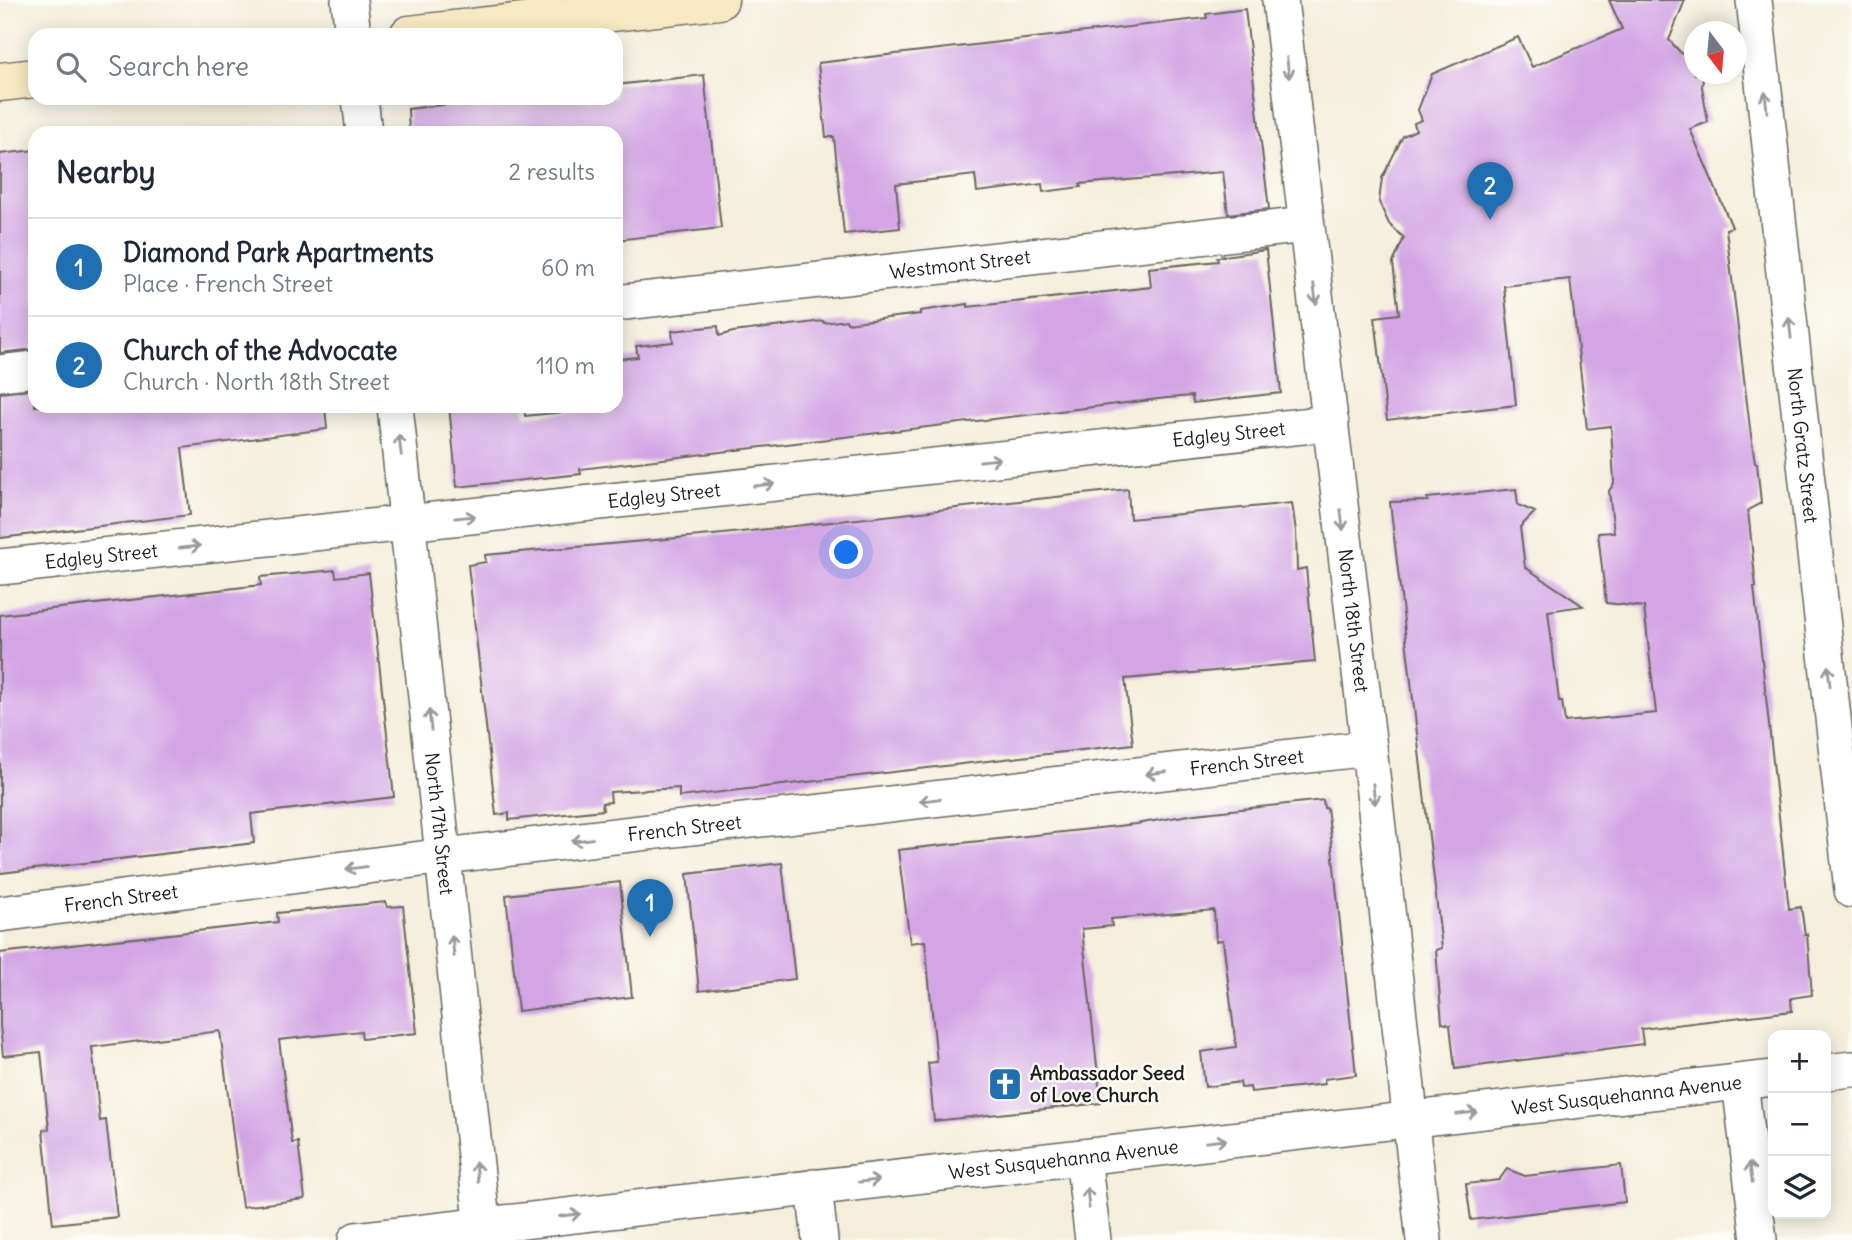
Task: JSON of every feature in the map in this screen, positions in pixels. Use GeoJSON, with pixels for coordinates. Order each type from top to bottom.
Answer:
{"type":"FeatureCollection","features":[{"type":"Feature","properties":{"kind":"main road"},"geometry":{"type":"LineString","coordinates":[[471,28],[719,0]]}},
{"type":"Feature","properties":{"kind":"main road"},"geometry":{"type":"LineString","coordinates":[[0,82],[28,79]]}},
{"type":"Feature","properties":{"kind":"street"},"geometry":{"type":"LineString","coordinates":[[349,0],[352,28]]}},
{"type":"Feature","properties":{"kind":"street","name":"North 18th Street"},"geometry":{"type":"LineString","coordinates":[[1280,0],[1369,748],[1424,1240]]}},
{"type":"Feature","properties":{"kind":"street","name":"North Gratz Street"},"geometry":{"type":"LineString","coordinates":[[1755,0],[1852,890]]}},
{"type":"Feature","properties":{"kind":"street"},"geometry":{"type":"LineString","coordinates":[[361,105],[363,126]]}},
{"type":"Feature","properties":{"kind":"street","name":"Westmont Street"},"geometry":{"type":"LineString","coordinates":[[623,302],[1306,225]]}},
{"type":"Feature","properties":{"kind":"street"},"geometry":{"type":"LineString","coordinates":[[0,373],[28,370]]}},
{"type":"Feature","properties":{"kind":"street","name":"North 17th Street"},"geometry":{"type":"LineString","coordinates":[[396,413],[484,1233]]}},
{"type":"Feature","properties":{"kind":"street","name":"Edgley Street"},"geometry":{"type":"LineString","coordinates":[[0,567],[1331,423]]}},
{"type":"Feature","properties":{"kind":"street","name":"French Street"},"geometry":{"type":"LineString","coordinates":[[0,914],[444,856],[1369,748]]}},
{"type":"Feature","properties":{"kind":"street"},"geometry":{"type":"LineString","coordinates":[[1831,1071],[1852,1069]]}},
{"type":"Feature","properties":{"kind":"street"},"geometry":{"type":"LineString","coordinates":[[1757,1080],[1759,1240]]}},
{"type":"Feature","properties":{"kind":"street","name":"West Susquehanna Avenue"},"geometry":{"type":"LineString","coordinates":[[356,1240],[484,1233],[814,1187],[1757,1080]]}},
{"type":"Feature","properties":{"kind":"street"},"geometry":{"type":"LineString","coordinates":[[1083,1157],[1093,1240]]}},
{"type":"Feature","properties":{"kind":"street"},"geometry":{"type":"LineString","coordinates":[[814,1187],[820,1240]]}},
{"type":"Feature","properties":{"kind":"building"},"geometry":{"type":"Polygon","coordinates":[[[1609,0],[1685,0],[1669,40],[1684,56],[1684,84],[1702,84],[1708,122],[1690,129],[1732,227],[1726,229],[1761,503],[1748,510],[1754,587],[1789,909],[1801,907],[1805,935],[1807,934],[1812,995],[1791,998],[1792,1011],[1641,1029],[1643,1044],[1455,1069],[1450,1025],[1442,1023],[1436,950],[1442,948],[1390,502],[1428,501],[1427,498],[1516,489],[1518,505],[1535,512],[1520,527],[1525,567],[1583,606],[1548,611],[1559,701],[1562,701],[1565,722],[1656,713],[1644,607],[1606,603],[1598,533],[1614,532],[1609,491],[1614,483],[1611,426],[1587,429],[1570,279],[1504,286],[1516,405],[1387,420],[1375,317],[1399,314],[1393,263],[1404,238],[1389,224],[1379,202],[1382,178],[1403,136],[1416,130],[1414,123],[1422,120],[1418,110],[1432,74],[1518,37],[1532,67],[1622,29],[1609,0]]]}},
{"type":"Feature","properties":{"kind":"building"},"geometry":{"type":"Polygon","coordinates":[[[1245,9],[1269,209],[1228,214],[1223,172],[1080,184],[1081,187],[1043,192],[1042,184],[977,192],[975,175],[896,184],[900,228],[844,234],[834,137],[826,137],[818,63],[1207,18],[1206,14],[1245,9]]]}},
{"type":"Feature","properties":{"kind":"building"},"geometry":{"type":"Polygon","coordinates":[[[704,75],[721,228],[623,239],[623,126],[409,126],[408,109],[441,105],[623,105],[623,84],[704,75]]]}},
{"type":"Feature","properties":{"kind":"building"},"geometry":{"type":"Polygon","coordinates":[[[28,151],[28,350],[0,353],[0,154],[28,151]]]}},
{"type":"Feature","properties":{"kind":"building"},"geometry":{"type":"Polygon","coordinates":[[[1266,250],[1281,393],[1193,403],[1192,396],[1167,398],[580,469],[581,474],[457,487],[450,413],[525,413],[525,416],[623,413],[623,358],[638,357],[636,346],[673,342],[672,331],[718,326],[719,336],[823,321],[846,320],[847,323],[920,314],[920,311],[968,304],[968,307],[1151,287],[1149,268],[1218,261],[1217,257],[1266,250]]]}},
{"type":"Feature","properties":{"kind":"building"},"geometry":{"type":"Polygon","coordinates":[[[28,390],[28,413],[326,413],[327,429],[182,448],[190,515],[0,538],[0,393],[28,390]]]}},
{"type":"Feature","properties":{"kind":"building"},"geometry":{"type":"Polygon","coordinates":[[[1128,489],[1130,519],[1292,503],[1297,570],[1306,568],[1315,662],[1125,679],[1133,744],[679,797],[679,788],[610,792],[611,802],[602,803],[603,810],[509,820],[509,813],[496,815],[468,565],[486,562],[485,555],[723,534],[1128,489]]]}},
{"type":"Feature","properties":{"kind":"building"},"geometry":{"type":"Polygon","coordinates":[[[335,570],[336,577],[369,573],[394,797],[251,814],[254,843],[0,873],[0,615],[261,585],[260,577],[335,570]]]}},
{"type":"Feature","properties":{"kind":"building"},"geometry":{"type":"Polygon","coordinates":[[[1323,800],[1324,808],[1327,808],[1331,838],[1356,1075],[1324,1079],[1325,1084],[1251,1092],[1250,1087],[1241,1088],[1240,1082],[1205,1087],[1201,1052],[1236,1047],[1223,940],[1216,941],[1214,910],[1111,919],[1112,926],[1082,929],[1101,1103],[934,1121],[928,1063],[937,1062],[925,941],[910,943],[898,850],[1323,800]]]}},
{"type":"Feature","properties":{"kind":"building"},"geometry":{"type":"Polygon","coordinates":[[[782,863],[795,979],[699,991],[687,874],[782,863]]]}},
{"type":"Feature","properties":{"kind":"building"},"geometry":{"type":"Polygon","coordinates":[[[620,882],[632,997],[518,1011],[506,895],[620,882]]]}},
{"type":"Feature","properties":{"kind":"building"},"geometry":{"type":"Polygon","coordinates":[[[386,902],[387,907],[403,906],[417,1033],[362,1039],[361,1031],[279,1040],[292,1143],[298,1142],[305,1199],[242,1207],[220,1031],[92,1047],[100,1121],[106,1120],[117,1217],[53,1224],[43,1130],[49,1129],[41,1052],[3,1056],[0,953],[278,922],[277,913],[386,902]]]}},
{"type":"Feature","properties":{"kind":"building"},"geometry":{"type":"Polygon","coordinates":[[[1621,1165],[1625,1202],[1471,1220],[1466,1184],[1499,1180],[1507,1169],[1525,1176],[1621,1165]]]}},
{"type":"Feature","properties":{"kind":"place","name":"Church of the Advocate"},"geometry":{"type":"Point","coordinates":[1490,220]}},
{"type":"Feature","properties":{"kind":"place","name":"Diamond Park Apartments"},"geometry":{"type":"Point","coordinates":[650,937]}},
{"type":"Feature","properties":{"kind":"place","name":"Ambassador Seed of Love Church"},"geometry":{"type":"Point","coordinates":[1005,1084]}}]}
